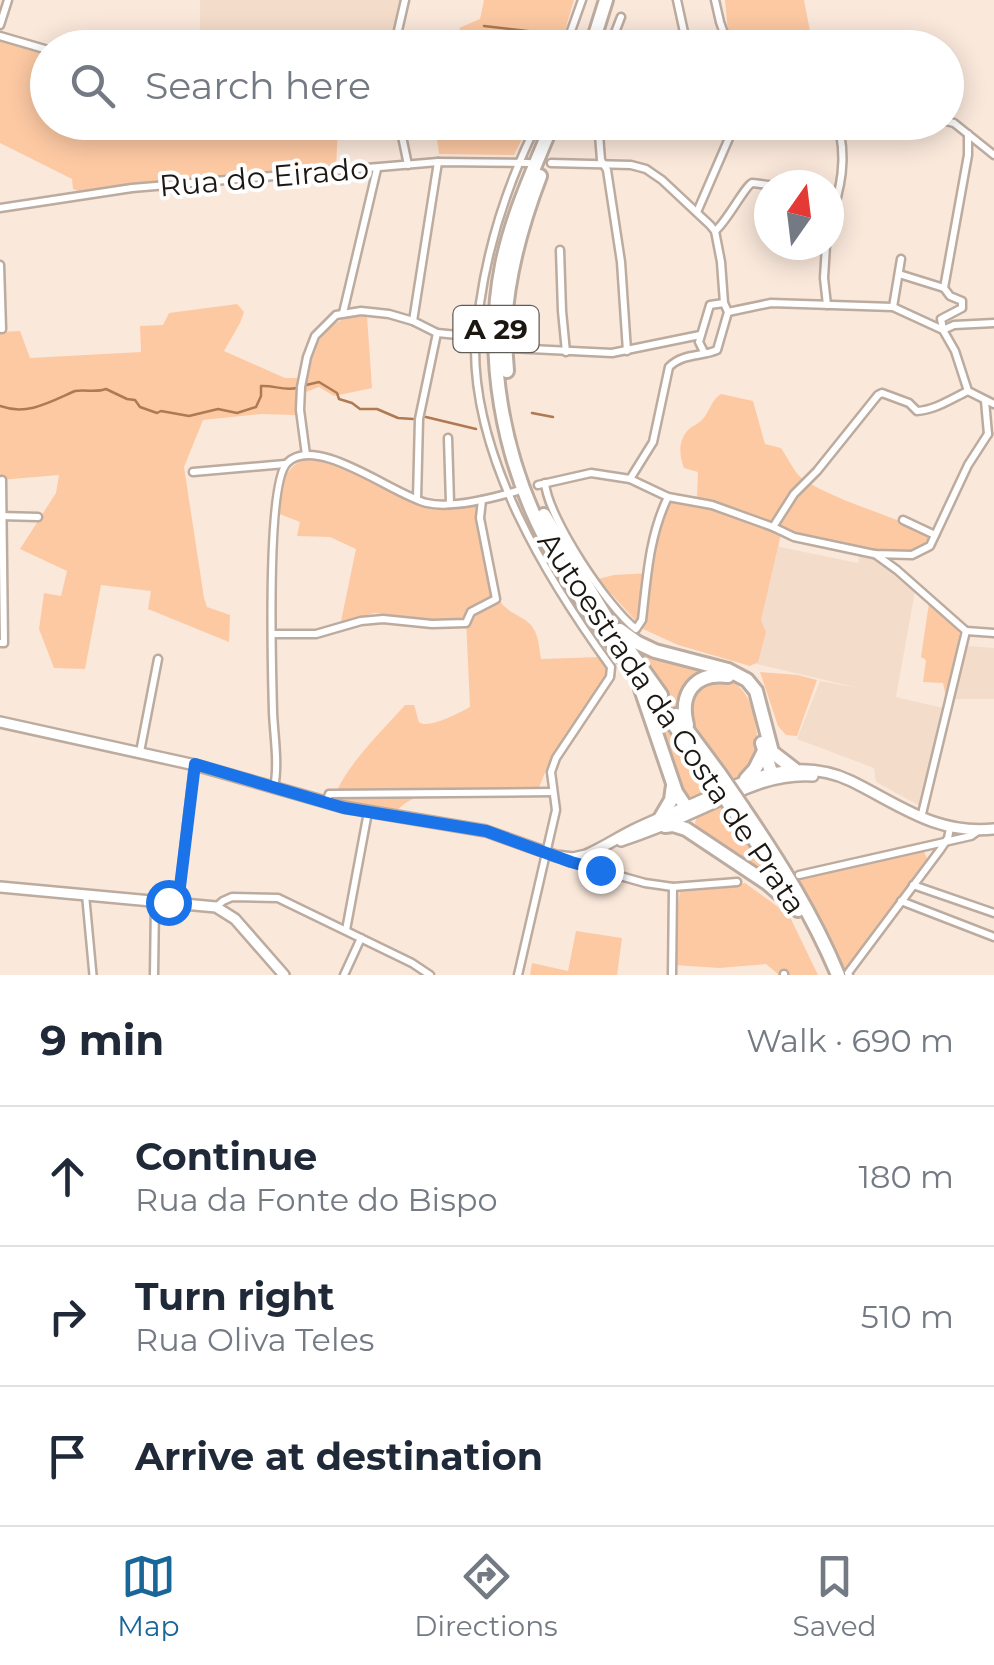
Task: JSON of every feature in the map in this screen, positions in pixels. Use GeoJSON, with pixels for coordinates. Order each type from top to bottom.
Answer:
{"type":"FeatureCollection","features":[{"type":"Feature","properties":{"kind":"highway"},"geometry":{"type":"LineString","coordinates":[[588,30],[597,0]]}},
{"type":"Feature","properties":{"kind":"highway"},"geometry":{"type":"LineString","coordinates":[[597,30],[606,0]]}},
{"type":"Feature","properties":{"kind":"highway","name":"Autoestrada da Costa de Prata"},"geometry":{"type":"LineString","coordinates":[[546,140],[520,202],[502,266],[496,324],[499,392],[516,469],[544,537],[580,596],[637,678],[738,809],[798,910],[829,975]]}},
{"type":"Feature","properties":{"kind":"highway","name":"Autoestrada da Costa de Prata"},"geometry":{"type":"LineString","coordinates":[[555,140],[529,204],[512,268],[505,324],[507,390],[521,456],[549,526],[609,622],[690,732],[714,774]]}},
{"type":"Feature","properties":{"kind":"highway"},"geometry":{"type":"LineString","coordinates":[[609,622],[655,651],[728,670],[746,680],[756,692],[772,777]]}},
{"type":"Feature","properties":{"kind":"highway"},"geometry":{"type":"LineString","coordinates":[[690,732],[684,711],[690,690],[706,677],[726,675],[736,679],[752,696],[768,752],[794,768]]}},
{"type":"Feature","properties":{"kind":"highway"},"geometry":{"type":"LineString","coordinates":[[637,678],[676,792],[693,808],[696,836]]}},
{"type":"Feature","properties":{"kind":"highway"},"geometry":{"type":"LineString","coordinates":[[746,779],[768,752]]}},
{"type":"Feature","properties":{"kind":"highway"},"geometry":{"type":"LineString","coordinates":[[673,783],[663,821],[696,836],[767,883],[798,910]]}},
{"type":"Feature","properties":{"kind":"highway","name":"Autoestrada da Costa de Prata"},"geometry":{"type":"LineString","coordinates":[[738,809],[781,864],[838,975]]}},
{"type":"Feature","properties":{"kind":"main road"},"geometry":{"type":"LineString","coordinates":[[0,722],[195,764],[326,803],[468,827],[573,858],[794,768],[838,776],[921,818],[950,828],[994,830]]}},
{"type":"Feature","properties":{"kind":"main road"},"geometry":{"type":"LineString","coordinates":[[693,808],[746,779],[822,778],[874,794]]}},
{"type":"Feature","properties":{"kind":"main road"},"geometry":{"type":"LineString","coordinates":[[0,887],[216,907],[235,920],[284,975]]}},
{"type":"Feature","properties":{"kind":"street"},"geometry":{"type":"LineString","coordinates":[[0,25],[8,0]]}},
{"type":"Feature","properties":{"kind":"street"},"geometry":{"type":"LineString","coordinates":[[398,30],[405,0]]}},
{"type":"Feature","properties":{"kind":"street"},"geometry":{"type":"LineString","coordinates":[[572,30],[582,0]]}},
{"type":"Feature","properties":{"kind":"street"},"geometry":{"type":"LineString","coordinates":[[677,0],[684,30]]}},
{"type":"Feature","properties":{"kind":"street"},"geometry":{"type":"LineString","coordinates":[[715,0],[723,30]]}},
{"type":"Feature","properties":{"kind":"street"},"geometry":{"type":"LineString","coordinates":[[616,30],[621,17]]}},
{"type":"Feature","properties":{"kind":"street"},"geometry":{"type":"LineString","coordinates":[[0,36],[30,45]]}},
{"type":"Feature","properties":{"kind":"street"},"geometry":{"type":"LineString","coordinates":[[964,132],[992,154]]}},
{"type":"Feature","properties":{"kind":"street"},"geometry":{"type":"LineString","coordinates":[[944,288],[968,155],[968,134]]}},
{"type":"Feature","properties":{"kind":"street"},"geometry":{"type":"LineString","coordinates":[[403,140],[408,165]]}},
{"type":"Feature","properties":{"kind":"street"},"geometry":{"type":"LineString","coordinates":[[518,975],[551,854],[556,810],[551,772],[556,758],[610,677],[611,668],[550,578],[506,494],[481,403],[474,351],[488,252],[529,140]]}},
{"type":"Feature","properties":{"kind":"street"},"geometry":{"type":"LineString","coordinates":[[599,140],[620,262],[628,351]]}},
{"type":"Feature","properties":{"kind":"street"},"geometry":{"type":"LineString","coordinates":[[696,212],[728,140]]}},
{"type":"Feature","properties":{"kind":"street"},"geometry":{"type":"LineString","coordinates":[[840,140],[843,170]]}},
{"type":"Feature","properties":{"kind":"street"},"geometry":{"type":"LineString","coordinates":[[968,155],[992,154]]}},
{"type":"Feature","properties":{"kind":"street"},"geometry":{"type":"LineString","coordinates":[[413,321],[438,162]]}},
{"type":"Feature","properties":{"kind":"street","name":"Rua do Eirado"},"geometry":{"type":"LineString","coordinates":[[0,208],[132,188],[438,162],[530,163]]}},
{"type":"Feature","properties":{"kind":"street"},"geometry":{"type":"LineString","coordinates":[[551,163],[631,165],[646,169],[715,232],[726,308],[717,350],[686,356],[668,367],[653,442],[630,478]]}},
{"type":"Feature","properties":{"kind":"street"},"geometry":{"type":"LineString","coordinates":[[343,313],[377,169]]}},
{"type":"Feature","properties":{"kind":"street"},"geometry":{"type":"LineString","coordinates":[[715,232],[754,183]]}},
{"type":"Feature","properties":{"kind":"street"},"geometry":{"type":"LineString","coordinates":[[560,250],[566,352]]}},
{"type":"Feature","properties":{"kind":"street"},"geometry":{"type":"LineString","coordinates":[[894,307],[901,259]]}},
{"type":"Feature","properties":{"kind":"street"},"geometry":{"type":"LineString","coordinates":[[825,260],[827,304]]}},
{"type":"Feature","properties":{"kind":"street"},"geometry":{"type":"LineString","coordinates":[[0,265],[2,329]]}},
{"type":"Feature","properties":{"kind":"street"},"geometry":{"type":"LineString","coordinates":[[899,274],[944,288],[962,301],[962,308],[941,318],[943,330],[968,391],[994,404]]}},
{"type":"Feature","properties":{"kind":"street"},"geometry":{"type":"LineString","coordinates":[[704,352],[699,342],[710,305],[726,308],[772,302],[894,307],[943,330],[954,325],[994,324]]}},
{"type":"Feature","properties":{"kind":"street"},"geometry":{"type":"LineString","coordinates":[[306,455],[300,410],[307,357],[315,336],[336,315],[362,311],[390,314],[437,333],[490,343]]}},
{"type":"Feature","properties":{"kind":"street"},"geometry":{"type":"LineString","coordinates":[[417,499],[419,419],[437,333]]}},
{"type":"Feature","properties":{"kind":"street"},"geometry":{"type":"LineString","coordinates":[[510,348],[628,351],[700,336]]}},
{"type":"Feature","properties":{"kind":"street"},"geometry":{"type":"LineString","coordinates":[[773,528],[794,494],[878,394],[924,410],[968,391]]}},
{"type":"Feature","properties":{"kind":"street"},"geometry":{"type":"LineString","coordinates":[[668,497],[651,543],[642,620],[636,628],[603,593],[541,484],[591,473],[630,478],[668,497],[712,505],[794,538],[874,554],[899,556],[921,552],[930,546],[968,466],[992,435],[985,401]]}},
{"type":"Feature","properties":{"kind":"street"},"geometry":{"type":"LineString","coordinates":[[448,438],[450,503]]}},
{"type":"Feature","properties":{"kind":"street"},"geometry":{"type":"LineString","coordinates":[[193,472],[286,464],[306,455],[344,464],[430,504],[482,500],[517,491]]}},
{"type":"Feature","properties":{"kind":"street"},"geometry":{"type":"LineString","coordinates":[[274,788],[277,774],[273,525],[280,476],[286,464]]}},
{"type":"Feature","properties":{"kind":"street"},"geometry":{"type":"LineString","coordinates":[[2,480],[2,639]]}},
{"type":"Feature","properties":{"kind":"street"},"geometry":{"type":"LineString","coordinates":[[273,634],[316,634],[361,621],[466,623],[471,612],[496,599],[480,518],[482,500]]}},
{"type":"Feature","properties":{"kind":"street"},"geometry":{"type":"LineString","coordinates":[[1,516],[38,517]]}},
{"type":"Feature","properties":{"kind":"street"},"geometry":{"type":"LineString","coordinates":[[903,520],[935,535]]}},
{"type":"Feature","properties":{"kind":"street"},"geometry":{"type":"LineString","coordinates":[[874,554],[966,631],[994,633]]}},
{"type":"Feature","properties":{"kind":"street"},"geometry":{"type":"LineString","coordinates":[[897,570],[899,556]]}},
{"type":"Feature","properties":{"kind":"street"},"geometry":{"type":"LineString","coordinates":[[921,818],[966,631]]}},
{"type":"Feature","properties":{"kind":"street"},"geometry":{"type":"LineString","coordinates":[[140,752],[158,659]]}},
{"type":"Feature","properties":{"kind":"street"},"geometry":{"type":"LineString","coordinates":[[178,903],[195,764]]}},
{"type":"Feature","properties":{"kind":"street"},"geometry":{"type":"LineString","coordinates":[[326,803],[329,794],[553,792]]}},
{"type":"Feature","properties":{"kind":"street"},"geometry":{"type":"LineString","coordinates":[[346,930],[368,812]]}},
{"type":"Feature","properties":{"kind":"street"},"geometry":{"type":"LineString","coordinates":[[849,975],[946,842],[950,828]]}},
{"type":"Feature","properties":{"kind":"street"},"geometry":{"type":"LineString","coordinates":[[799,875],[971,836],[978,831]]}},
{"type":"Feature","properties":{"kind":"street"},"geometry":{"type":"LineString","coordinates":[[551,854],[645,883],[673,887],[737,882]]}},
{"type":"Feature","properties":{"kind":"street"},"geometry":{"type":"LineString","coordinates":[[586,854],[591,868]]}},
{"type":"Feature","properties":{"kind":"street"},"geometry":{"type":"LineString","coordinates":[[913,885],[994,913]]}},
{"type":"Feature","properties":{"kind":"street"},"geometry":{"type":"LineString","coordinates":[[672,975],[673,887]]}},
{"type":"Feature","properties":{"kind":"street"},"geometry":{"type":"LineString","coordinates":[[216,907],[232,897],[278,898],[430,975]]}},
{"type":"Feature","properties":{"kind":"street"},"geometry":{"type":"LineString","coordinates":[[86,900],[93,975]]}},
{"type":"Feature","properties":{"kind":"street"},"geometry":{"type":"LineString","coordinates":[[154,975],[155,900]]}},
{"type":"Feature","properties":{"kind":"street"},"geometry":{"type":"LineString","coordinates":[[901,901],[994,937]]}},
{"type":"Feature","properties":{"kind":"street"},"geometry":{"type":"LineString","coordinates":[[344,975],[361,938]]}},
{"type":"Feature","properties":{"kind":"shaded area"},"geometry":{"type":"Polygon","coordinates":[[[200,0],[401,0],[394,30],[200,30],[200,0]]]}},
{"type":"Feature","properties":{"kind":"shaded area"},"geometry":{"type":"Polygon","coordinates":[[[484,0],[574,0],[565,30],[459,28],[480,19],[484,0]]]}},
{"type":"Feature","properties":{"kind":"shaded area"},"geometry":{"type":"Polygon","coordinates":[[[725,0],[804,0],[810,30],[728,30],[725,0]]]}},
{"type":"Feature","properties":{"kind":"shaded area"},"geometry":{"type":"Polygon","coordinates":[[[0,41],[30,50],[30,140],[337,140],[336,169],[250,176],[247,173],[81,192],[73,189],[72,179],[0,143],[0,41]]]}},
{"type":"Feature","properties":{"kind":"shaded area"},"geometry":{"type":"Polygon","coordinates":[[[437,140],[522,140],[514,155],[439,154],[437,140]]]}},
{"type":"Feature","properties":{"kind":"shaded area"},"geometry":{"type":"Polygon","coordinates":[[[237,304],[244,312],[224,351],[285,378],[297,378],[295,415],[203,420],[184,467],[204,598],[207,607],[230,615],[229,642],[148,609],[151,591],[101,585],[85,669],[54,668],[39,629],[44,593],[61,596],[67,571],[20,549],[56,493],[59,475],[0,480],[0,332],[20,331],[30,358],[141,352],[140,326],[163,325],[169,313],[237,304]]]}},
{"type":"Feature","properties":{"kind":"shaded area"},"geometry":{"type":"Polygon","coordinates":[[[351,315],[367,316],[372,388],[334,396],[319,387],[306,392],[316,346],[329,328],[351,315]]]}},
{"type":"Feature","properties":{"kind":"shaded area"},"geometry":{"type":"Polygon","coordinates":[[[721,394],[753,401],[765,444],[781,448],[804,480],[930,534],[928,541],[915,551],[887,552],[782,529],[761,620],[766,632],[758,662],[750,666],[678,645],[643,629],[598,579],[650,573],[650,556],[665,504],[697,497],[698,472],[684,468],[682,439],[721,394]]]}},
{"type":"Feature","properties":{"kind":"shaded area"},"geometry":{"type":"Polygon","coordinates":[[[305,458],[352,468],[418,504],[442,507],[477,502],[482,551],[491,586],[506,608],[533,628],[541,659],[601,657],[616,675],[550,760],[538,790],[425,794],[395,814],[333,803],[353,765],[405,705],[414,705],[423,724],[470,707],[466,619],[375,613],[341,621],[356,549],[330,537],[297,536],[300,522],[277,513],[286,475],[305,458]]]}},
{"type":"Feature","properties":{"kind":"shaded area"},"geometry":{"type":"Polygon","coordinates":[[[776,539],[780,547],[858,563],[860,553],[872,556],[915,591],[896,697],[943,708],[920,806],[876,782],[874,768],[797,739],[820,681],[859,688],[735,659],[776,539]]]}},
{"type":"Feature","properties":{"kind":"shaded area"},"geometry":{"type":"Polygon","coordinates":[[[929,603],[960,629],[946,697],[943,683],[923,682],[926,660],[921,657],[929,603]]]}},
{"type":"Feature","properties":{"kind":"shaded area"},"geometry":{"type":"Polygon","coordinates":[[[628,639],[725,672],[707,674],[679,711],[628,639]]]}},
{"type":"Feature","properties":{"kind":"shaded area"},"geometry":{"type":"Polygon","coordinates":[[[967,646],[994,648],[994,699],[953,699],[967,646]]]}},
{"type":"Feature","properties":{"kind":"shaded area"},"geometry":{"type":"Polygon","coordinates":[[[760,672],[817,680],[797,736],[786,735],[778,726],[760,672]]]}},
{"type":"Feature","properties":{"kind":"shaded area"},"geometry":{"type":"Polygon","coordinates":[[[730,680],[749,701],[759,747],[750,767],[733,781],[688,717],[689,701],[703,683],[730,680]]]}},
{"type":"Feature","properties":{"kind":"shaded area"},"geometry":{"type":"Polygon","coordinates":[[[654,706],[712,789],[686,802],[651,707],[654,706]]]}},
{"type":"Feature","properties":{"kind":"shaded area"},"geometry":{"type":"Polygon","coordinates":[[[722,803],[762,861],[769,878],[698,828],[697,815],[722,803]]]}},
{"type":"Feature","properties":{"kind":"shaded area"},"geometry":{"type":"Polygon","coordinates":[[[922,847],[929,863],[871,945],[844,972],[795,877],[807,870],[922,847]]]}},
{"type":"Feature","properties":{"kind":"shaded area"},"geometry":{"type":"Polygon","coordinates":[[[745,883],[789,915],[818,975],[779,975],[766,964],[719,968],[674,965],[674,927],[680,892],[745,883]]]}},
{"type":"Feature","properties":{"kind":"shaded area"},"geometry":{"type":"Polygon","coordinates":[[[576,931],[622,938],[617,975],[530,975],[532,963],[568,971],[576,931]]]}},
{"type":"Feature","properties":{"kind":"waterway"},"geometry":{"type":"LineString","coordinates":[[484,26],[518,30]]}},
{"type":"Feature","properties":{"kind":"waterway"},"geometry":{"type":"LineString","coordinates":[[306,385],[319,382],[337,393],[339,399],[360,409],[377,409],[398,418],[413,419]]}},
{"type":"Feature","properties":{"kind":"waterway"},"geometry":{"type":"LineString","coordinates":[[0,406],[29,409],[75,391],[106,389],[157,413],[189,416],[218,409],[237,413],[256,407],[261,386],[297,388]]}},
{"type":"Feature","properties":{"kind":"waterway"},"geometry":{"type":"LineString","coordinates":[[532,413],[553,417]]}},
{"type":"Feature","properties":{"kind":"waterway"},"geometry":{"type":"LineString","coordinates":[[426,417],[476,429]]}},
{"type":"Feature","properties":{"kind":"route"},"geometry":{"type":"LineString","coordinates":[[168,902],[178,903],[195,764],[344,808],[486,831],[600,870]]}}]}
